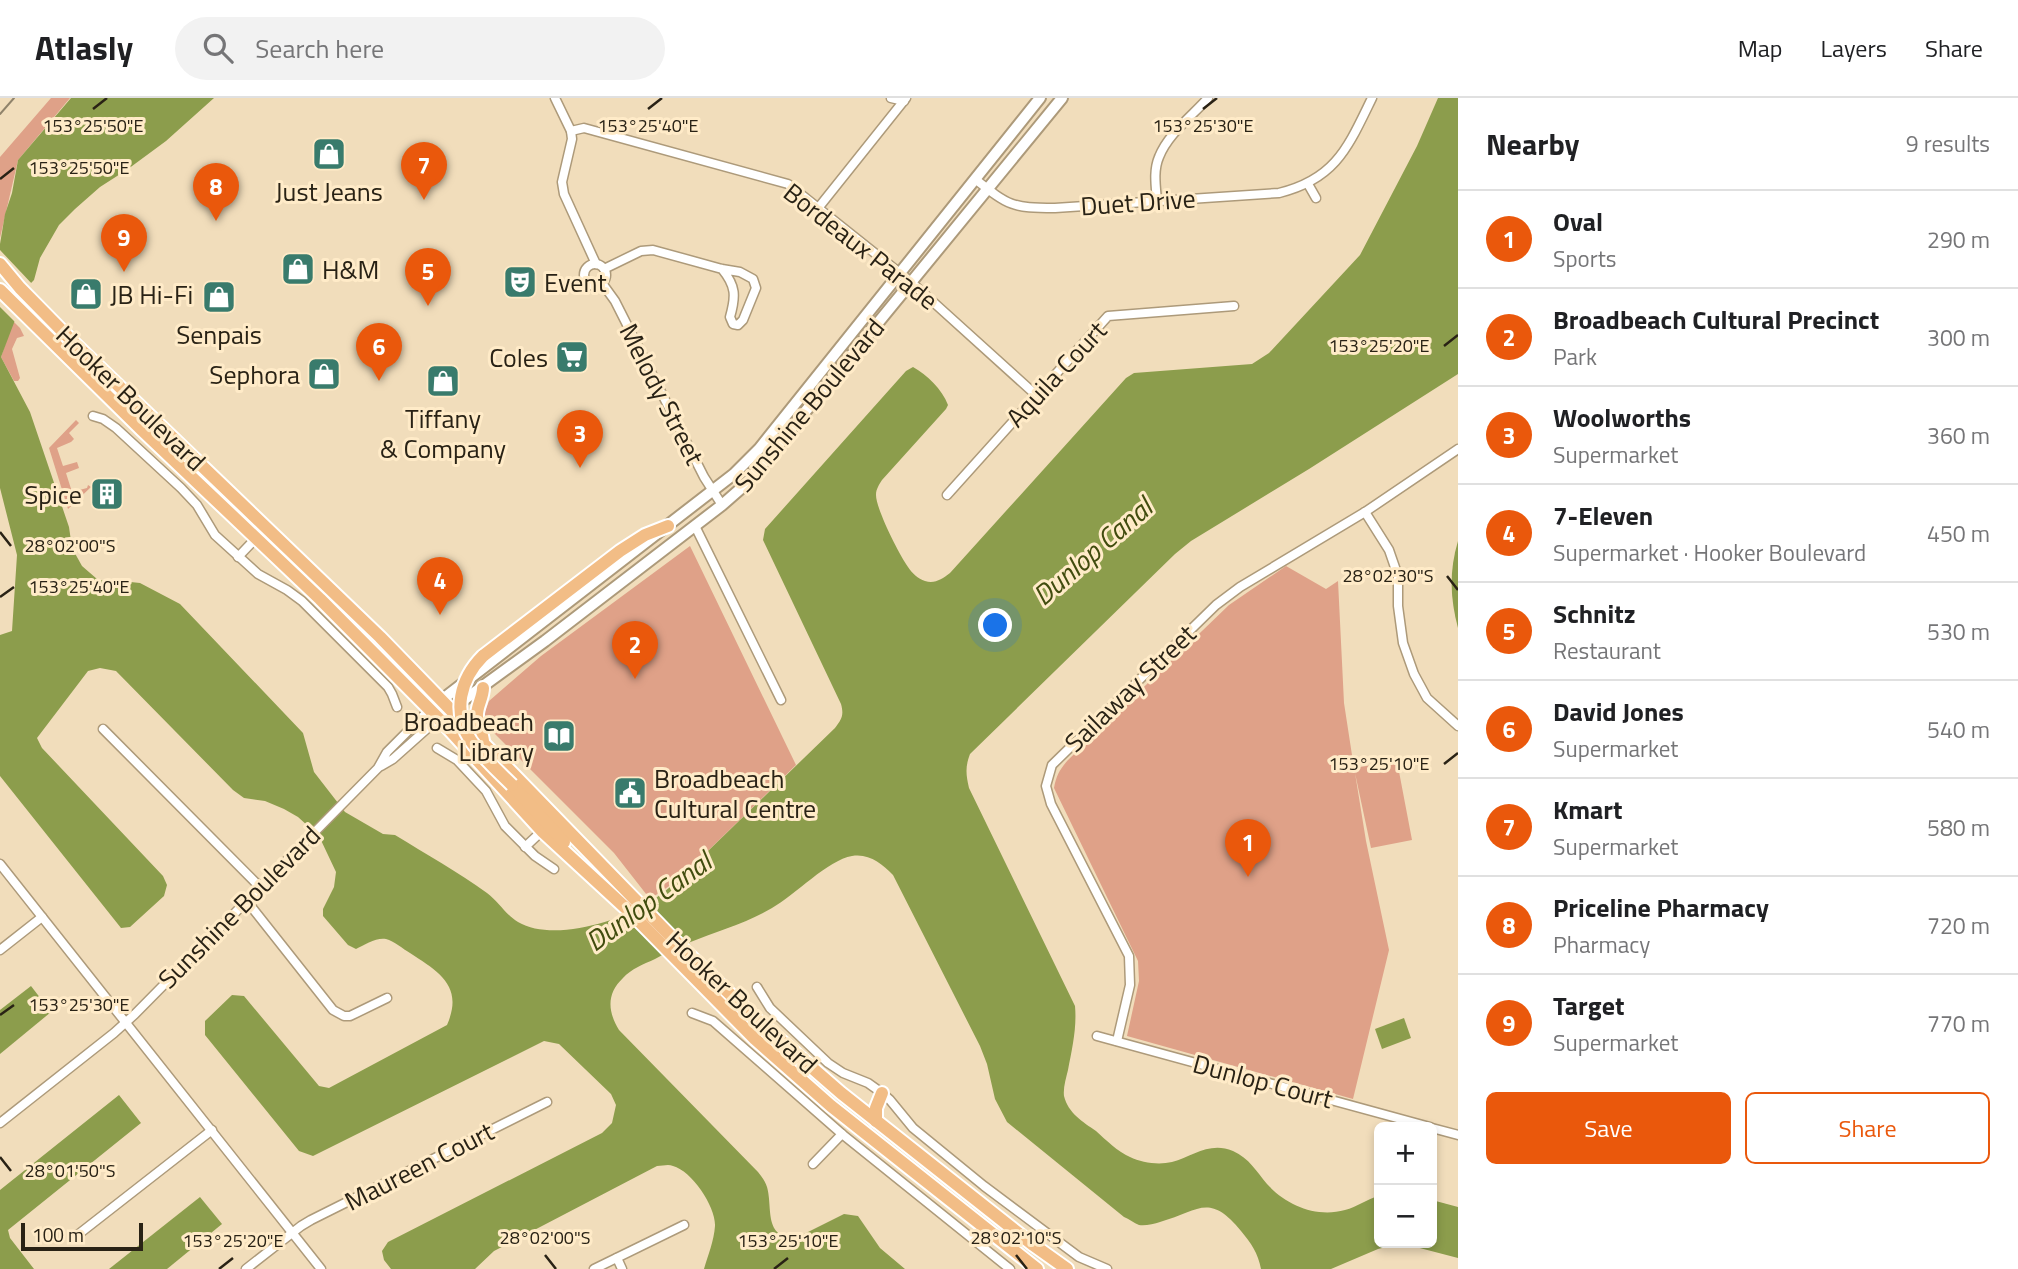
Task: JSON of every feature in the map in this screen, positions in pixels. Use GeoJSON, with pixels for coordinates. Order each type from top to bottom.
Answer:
{"type":"FeatureCollection","features":[{"type":"Feature","properties":{"kind":"main road","name":"Sunshine Boulevard"},"geometry":{"type":"LineString","coordinates":[[434,713],[440,699],[668,526],[734,474],[759,449],[1040,98]]}},
{"type":"Feature","properties":{"kind":"main road","name":"Sunshine Boulevard"},"geometry":{"type":"LineString","coordinates":[[434,713],[451,710],[483,688],[722,505],[759,470],[1062,98]]}},
{"type":"Feature","properties":{"kind":"main road","name":"Hooker Boulevard"},"geometry":{"type":"LineString","coordinates":[[0,264],[31,300],[158,425],[380,637],[483,742],[680,954],[876,1121],[1067,1269]]}},
{"type":"Feature","properties":{"kind":"main road","name":"Hooker Boulevard"},"geometry":{"type":"LineString","coordinates":[[0,290],[434,713],[542,831],[574,861],[633,906]]}},
{"type":"Feature","properties":{"kind":"main road"},"geometry":{"type":"LineString","coordinates":[[574,861],[563,840],[473,744],[466,732],[460,708],[464,683],[470,670],[483,656],[634,541],[668,526]]}},
{"type":"Feature","properties":{"kind":"main road"},"geometry":{"type":"LineString","coordinates":[[483,688],[477,715],[483,742]]}},
{"type":"Feature","properties":{"kind":"main road","name":"Hooker Boulevard"},"geometry":{"type":"LineString","coordinates":[[680,954],[729,1015],[784,1066],[1037,1269]]}},
{"type":"Feature","properties":{"kind":"main road"},"geometry":{"type":"LineString","coordinates":[[858,1106],[882,1093]]}},
{"type":"Feature","properties":{"kind":"main road"},"geometry":{"type":"LineString","coordinates":[[876,1121],[876,1108],[882,1093]]}},
{"type":"Feature","properties":{"kind":"street"},"geometry":{"type":"LineString","coordinates":[[555,98],[572,131],[562,181],[564,194],[600,267],[606,278],[597,286],[591,285],[585,277],[587,268],[600,267],[641,251],[653,250],[740,272],[753,279],[756,288],[743,320],[738,325],[733,324],[730,317],[735,300],[728,276],[722,269]]}},
{"type":"Feature","properties":{"kind":"street"},"geometry":{"type":"LineString","coordinates":[[891,98],[905,100]]}},
{"type":"Feature","properties":{"kind":"street"},"geometry":{"type":"LineString","coordinates":[[1157,201],[1158,158],[1168,140],[1209,98]]}},
{"type":"Feature","properties":{"kind":"street","name":"Duet Drive"},"geometry":{"type":"LineString","coordinates":[[975,179],[1007,202],[1024,208],[1279,193],[1308,184],[1324,174],[1352,140],[1372,98]]}},
{"type":"Feature","properties":{"kind":"street"},"geometry":{"type":"LineString","coordinates":[[819,207],[905,100]]}},
{"type":"Feature","properties":{"kind":"street","name":"Bordeaux Parade"},"geometry":{"type":"LineString","coordinates":[[572,131],[584,128],[788,184],[912,282],[1036,395]]}},
{"type":"Feature","properties":{"kind":"street"},"geometry":{"type":"LineString","coordinates":[[1308,184],[1316,198]]}},
{"type":"Feature","properties":{"kind":"street","name":"Melody Street"},"geometry":{"type":"LineString","coordinates":[[602,283],[615,301],[722,505]]}},
{"type":"Feature","properties":{"kind":"street","name":"Aquila Court"},"geometry":{"type":"LineString","coordinates":[[947,495],[1108,316],[1234,306]]}},
{"type":"Feature","properties":{"kind":"street","name":"Hooker Boulevard"},"geometry":{"type":"LineString","coordinates":[[93,416],[116,428],[181,488],[197,505],[215,535],[238,557],[258,574],[302,601],[388,687],[397,708]]}},
{"type":"Feature","properties":{"kind":"street","name":"Sailaway Street"},"geometry":{"type":"LineString","coordinates":[[1117,1041],[1130,985],[1129,956],[1051,804],[1046,786],[1052,765],[1216,605],[1240,587],[1366,512],[1458,449]]}},
{"type":"Feature","properties":{"kind":"street"},"geometry":{"type":"LineString","coordinates":[[1366,512],[1390,550],[1398,576],[1398,606],[1403,643],[1413,674],[1427,698],[1458,726]]}},
{"type":"Feature","properties":{"kind":"street"},"geometry":{"type":"LineString","coordinates":[[695,526],[781,700]]}},
{"type":"Feature","properties":{"kind":"street"},"geometry":{"type":"LineString","coordinates":[[238,557],[266,527]]}},
{"type":"Feature","properties":{"kind":"street","name":"Sunshine Boulevard"},"geometry":{"type":"LineString","coordinates":[[378,768],[387,752],[434,713]]}},
{"type":"Feature","properties":{"kind":"street","name":"Sunshine Boulevard"},"geometry":{"type":"LineString","coordinates":[[0,1123],[126,1022],[378,768],[393,759],[434,713]]}},
{"type":"Feature","properties":{"kind":"street"},"geometry":{"type":"LineString","coordinates":[[103,729],[259,887]]}},
{"type":"Feature","properties":{"kind":"street"},"geometry":{"type":"LineString","coordinates":[[437,748],[457,760],[482,786],[505,826],[541,862],[554,869]]}},
{"type":"Feature","properties":{"kind":"street"},"geometry":{"type":"LineString","coordinates":[[525,847],[542,831]]}},
{"type":"Feature","properties":{"kind":"street"},"geometry":{"type":"LineString","coordinates":[[0,863],[321,1269]]}},
{"type":"Feature","properties":{"kind":"street"},"geometry":{"type":"LineString","coordinates":[[246,900],[333,1010],[349,1016],[387,999]]}},
{"type":"Feature","properties":{"kind":"street"},"geometry":{"type":"LineString","coordinates":[[0,950],[42,918]]}},
{"type":"Feature","properties":{"kind":"street","name":"Hooker Boulevard"},"geometry":{"type":"LineString","coordinates":[[757,987],[770,1008],[828,1063],[882,1093],[913,1128],[984,1186],[1079,1257],[1107,1269]]}},
{"type":"Feature","properties":{"kind":"street","name":"Hooker Boulevard"},"geometry":{"type":"LineString","coordinates":[[692,1013],[713,1021],[842,1134],[1010,1269]]}},
{"type":"Feature","properties":{"kind":"street","name":"Dunlop Court"},"geometry":{"type":"LineString","coordinates":[[1097,1037],[1409,1122]]}},
{"type":"Feature","properties":{"kind":"street","name":"Maureen Court"},"geometry":{"type":"LineString","coordinates":[[246,1269],[311,1220],[547,1102]]}},
{"type":"Feature","properties":{"kind":"street"},"geometry":{"type":"LineString","coordinates":[[75,1237],[212,1130]]}},
{"type":"Feature","properties":{"kind":"street","name":"Dunlop Court"},"geometry":{"type":"LineString","coordinates":[[1437,1130],[1458,1135]]}},
{"type":"Feature","properties":{"kind":"street"},"geometry":{"type":"LineString","coordinates":[[813,1164],[842,1134]]}},
{"type":"Feature","properties":{"kind":"street"},"geometry":{"type":"LineString","coordinates":[[594,1269],[684,1225]]}},
{"type":"Feature","properties":{"kind":"street"},"geometry":{"type":"LineString","coordinates":[[617,1258],[622,1269]]}},
{"type":"Feature","properties":{"kind":"shaded area"},"geometry":{"type":"Polygon","coordinates":[[[51,98],[70,98],[18,160],[0,238],[0,157],[51,98]]]}},
{"type":"Feature","properties":{"kind":"shaded area"},"geometry":{"type":"Polygon","coordinates":[[[13,321],[24,336],[17,338],[12,349],[20,378],[18,381],[14,381],[1,357],[13,321]]]}},
{"type":"Feature","properties":{"kind":"shaded area"},"geometry":{"type":"Polygon","coordinates":[[[76,420],[79,423],[69,433],[74,439],[57,448],[63,466],[77,462],[79,468],[66,473],[72,492],[87,488],[88,485],[91,487],[68,509],[49,448],[76,420]]]}},
{"type":"Feature","properties":{"kind":"shaded area"},"geometry":{"type":"Polygon","coordinates":[[[690,546],[796,765],[678,880],[650,899],[614,853],[485,724],[483,717],[489,701],[541,656],[690,546]]]}},
{"type":"Feature","properties":{"kind":"shaded area"},"geometry":{"type":"Polygon","coordinates":[[[1286,566],[1326,589],[1338,581],[1344,703],[1354,768],[1397,761],[1412,840],[1371,848],[1355,773],[1389,950],[1353,1099],[1127,1036],[1139,981],[1138,961],[1054,788],[1059,773],[1068,760],[1229,605],[1286,566]]]}},
{"type":"Feature","properties":{"kind":"water","name":"Dunlop Canal"},"geometry":{"type":"Polygon","coordinates":[[[71,98],[214,98],[166,141],[100,187],[59,225],[40,258],[34,280],[28,286],[1,357],[30,412],[69,527],[72,548],[82,566],[97,579],[140,583],[180,604],[303,733],[314,772],[345,812],[383,834],[395,835],[453,870],[487,893],[518,922],[532,928],[566,930],[602,923],[634,911],[655,899],[677,881],[839,722],[841,704],[763,540],[765,529],[906,371],[913,367],[924,374],[938,388],[948,405],[882,480],[876,495],[884,521],[908,567],[920,579],[932,582],[950,573],[1126,378],[1134,373],[1252,364],[1269,353],[1360,255],[1417,146],[1438,98],[1458,98],[1458,374],[1191,541],[970,754],[966,771],[969,788],[1075,1006],[1074,1038],[1064,1093],[1069,1107],[1112,1146],[1145,1162],[1172,1162],[1202,1150],[1225,1148],[1248,1161],[1283,1198],[1302,1208],[1334,1212],[1374,1198],[1374,1248],[1382,1248],[1331,1269],[1261,1269],[1256,1253],[1245,1235],[1230,1219],[1212,1208],[1194,1210],[1147,1225],[1139,1225],[1124,1217],[1007,1122],[995,1099],[980,1046],[893,875],[875,860],[852,856],[833,864],[762,914],[680,946],[634,969],[617,984],[610,1003],[619,1030],[761,1176],[769,1195],[771,1220],[778,1233],[796,1238],[844,1214],[858,1216],[880,1248],[905,1269],[704,1269],[715,1226],[712,1209],[702,1191],[688,1175],[667,1165],[657,1166],[494,1251],[475,1269],[391,1269],[384,1260],[382,1251],[388,1242],[602,1133],[612,1123],[616,1105],[611,1094],[559,1044],[544,1041],[313,1156],[299,1151],[205,1035],[205,1021],[232,995],[244,996],[319,1086],[329,1088],[447,1025],[452,1000],[446,982],[430,967],[389,940],[375,940],[356,949],[348,945],[323,916],[323,909],[334,887],[336,872],[319,836],[298,817],[284,809],[265,801],[244,798],[233,790],[116,671],[100,668],[88,671],[37,738],[42,748],[163,876],[167,885],[164,896],[130,927],[121,928],[0,776],[0,635],[12,631],[17,555],[0,488],[0,244],[18,160],[71,98]]]}},
{"type":"Feature","properties":{"kind":"water"},"geometry":{"type":"Polygon","coordinates":[[[1458,541],[1458,628],[1452,584],[1458,541]]]}},
{"type":"Feature","properties":{"kind":"water"},"geometry":{"type":"Polygon","coordinates":[[[31,986],[51,1012],[0,1054],[0,1010],[31,986]]]}},
{"type":"Feature","properties":{"kind":"water"},"geometry":{"type":"Polygon","coordinates":[[[1404,1018],[1411,1038],[1382,1049],[1375,1029],[1404,1018]]]}},
{"type":"Feature","properties":{"kind":"water"},"geometry":{"type":"Polygon","coordinates":[[[119,1095],[141,1123],[8,1230],[10,1238],[34,1269],[0,1269],[0,1190],[119,1095]]]}},
{"type":"Feature","properties":{"kind":"water"},"geometry":{"type":"Polygon","coordinates":[[[200,1197],[222,1224],[167,1269],[109,1269],[200,1197]]]}},
{"type":"Feature","properties":{"kind":"water"},"geometry":{"type":"Polygon","coordinates":[[[1437,1201],[1458,1207],[1458,1258],[1420,1248],[1437,1248],[1437,1201]]]}},
{"type":"Feature","properties":{"kind":"pier"},"geometry":{"type":"Polygon","coordinates":[[[0,250],[34,286],[16,323],[0,307],[0,250]]]}},
{"type":"Feature","properties":{"kind":"tram line"},"geometry":{"type":"LineString","coordinates":[[0,114],[14,98]]}},
{"type":"Feature","properties":{"kind":"place","name":"Just Jeans"},"geometry":{"type":"Point","coordinates":[329,154]}},
{"type":"Feature","properties":{"kind":"place","name":"Kmart"},"geometry":{"type":"Point","coordinates":[424,200]}},
{"type":"Feature","properties":{"kind":"place","name":"Priceline Pharmacy"},"geometry":{"type":"Point","coordinates":[216,221]}},
{"type":"Feature","properties":{"kind":"place","name":"H&M"},"geometry":{"type":"Point","coordinates":[298,269]}},
{"type":"Feature","properties":{"kind":"place","name":"Target"},"geometry":{"type":"Point","coordinates":[124,272]}},
{"type":"Feature","properties":{"kind":"place","name":"Event"},"geometry":{"type":"Point","coordinates":[520,282]}},
{"type":"Feature","properties":{"kind":"place","name":"JB Hi-Fi"},"geometry":{"type":"Point","coordinates":[86,294]}},
{"type":"Feature","properties":{"kind":"place","name":"Senpais"},"geometry":{"type":"Point","coordinates":[219,297]}},
{"type":"Feature","properties":{"kind":"place","name":"Schnitz"},"geometry":{"type":"Point","coordinates":[428,306]}},
{"type":"Feature","properties":{"kind":"place","name":"Coles"},"geometry":{"type":"Point","coordinates":[572,357]}},
{"type":"Feature","properties":{"kind":"place","name":"Sephora"},"geometry":{"type":"Point","coordinates":[324,374]}},
{"type":"Feature","properties":{"kind":"place","name":"David Jones"},"geometry":{"type":"Point","coordinates":[379,381]}},
{"type":"Feature","properties":{"kind":"place","name":"Tiffany & Company"},"geometry":{"type":"Point","coordinates":[443,381]}},
{"type":"Feature","properties":{"kind":"place","name":"Woolworths"},"geometry":{"type":"Point","coordinates":[580,468]}},
{"type":"Feature","properties":{"kind":"place","name":"Spice"},"geometry":{"type":"Point","coordinates":[107,494]}},
{"type":"Feature","properties":{"kind":"place","name":"7-Eleven"},"geometry":{"type":"Point","coordinates":[440,615]}},
{"type":"Feature","properties":{"kind":"place","name":"Broadbeach Cultural Precinct"},"geometry":{"type":"Point","coordinates":[635,679]}},
{"type":"Feature","properties":{"kind":"place","name":"Broadbeach Library"},"geometry":{"type":"Point","coordinates":[559,736]}},
{"type":"Feature","properties":{"kind":"place","name":"Broadbeach Cultural Centre"},"geometry":{"type":"Point","coordinates":[630,793]}},
{"type":"Feature","properties":{"kind":"place","name":"Oval"},"geometry":{"type":"Point","coordinates":[1248,877]}}]}
